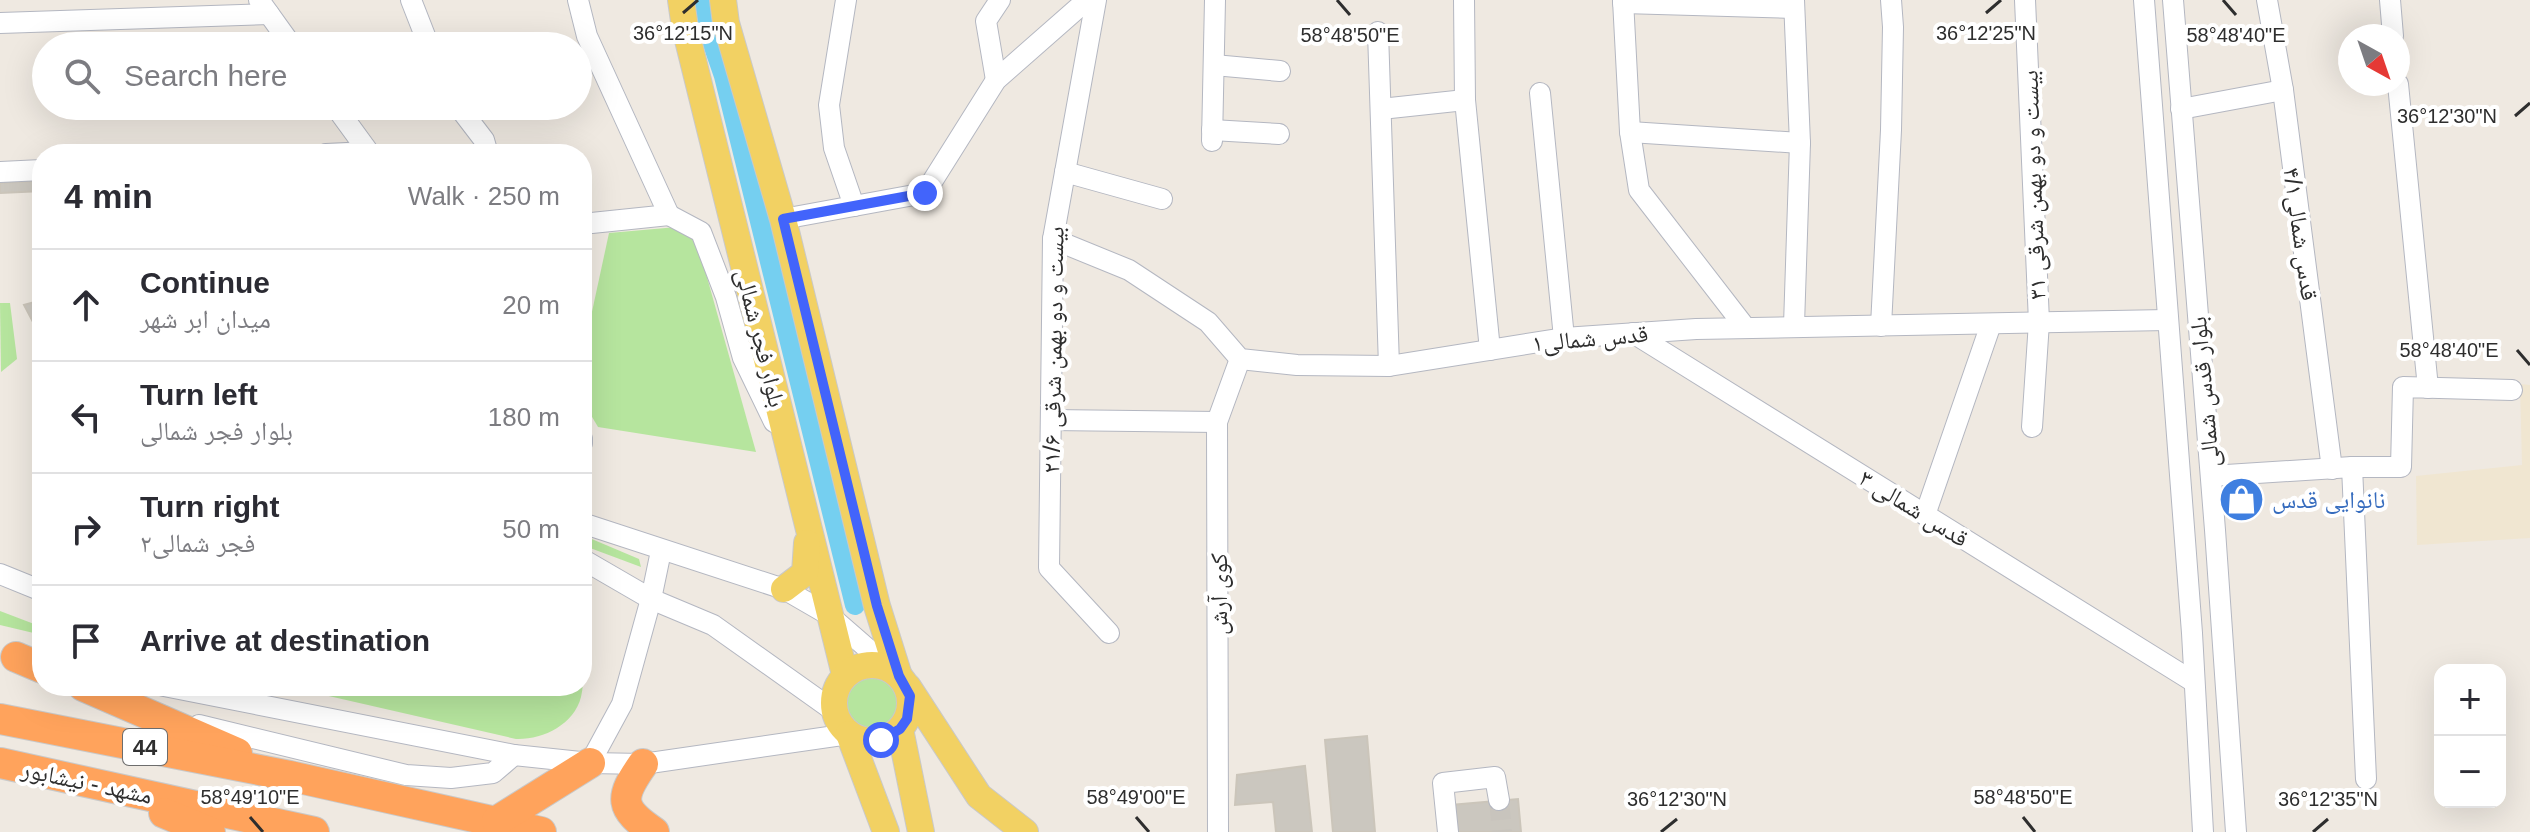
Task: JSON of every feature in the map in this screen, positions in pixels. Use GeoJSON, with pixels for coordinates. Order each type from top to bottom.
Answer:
{"type":"FeatureCollection","features":[{"type":"Feature","properties":{"kind":"highway"},"geometry":{"type":"LineString","coordinates":[[106,696],[290,776]]}},
{"type":"Feature","properties":{"kind":"highway","name":"44"},"geometry":{"type":"LineString","coordinates":[[0,719],[290,776],[541,832]]}},
{"type":"Feature","properties":{"kind":"highway","name":"مشهد - نیشابور"},"geometry":{"type":"LineString","coordinates":[[0,763],[314,832]]}},
{"type":"Feature","properties":{"kind":"highway"},"geometry":{"type":"LineString","coordinates":[[497,821],[590,763]]}},
{"type":"Feature","properties":{"kind":"highway"},"geometry":{"type":"LineString","coordinates":[[643,764],[625,795],[626,806],[635,819],[654,832]]}},
{"type":"Feature","properties":{"kind":"highway"},"geometry":{"type":"LineString","coordinates":[[96,784],[210,832]]}},
{"type":"Feature","properties":{"kind":"main road","name":"بلوار فجر شمالی"},"geometry":{"type":"LineString","coordinates":[[681,0],[845,675]]}},
{"type":"Feature","properties":{"kind":"main road","name":"بلوار فجر شمالی"},"geometry":{"type":"LineString","coordinates":[[723,0],[726,23],[783,219],[877,606],[899,676]]}},
{"type":"Feature","properties":{"kind":"main road"},"geometry":{"type":"LineString","coordinates":[[784,589],[805,573],[809,528]]}},
{"type":"Feature","properties":{"kind":"main road"},"geometry":{"type":"LineString","coordinates":[[886,832],[849,734],[837,720],[834,711],[834,698],[845,675],[868,664],[899,676],[979,796],[1025,832]]}},
{"type":"Feature","properties":{"kind":"main road"},"geometry":{"type":"LineString","coordinates":[[849,734],[870,741],[892,736],[900,729],[910,707],[899,676]]}},
{"type":"Feature","properties":{"kind":"main road"},"geometry":{"type":"LineString","coordinates":[[900,729],[921,832]]}},
{"type":"Feature","properties":{"kind":"street"},"geometry":{"type":"LineString","coordinates":[[411,0],[424,32]]}},
{"type":"Feature","properties":{"kind":"street"},"geometry":{"type":"LineString","coordinates":[[578,0],[586,32]]}},
{"type":"Feature","properties":{"kind":"street"},"geometry":{"type":"LineString","coordinates":[[846,0],[829,105],[834,148],[854,206]]}},
{"type":"Feature","properties":{"kind":"street"},"geometry":{"type":"LineString","coordinates":[[996,80],[986,21],[1000,0]]}},
{"type":"Feature","properties":{"kind":"street"},"geometry":{"type":"LineString","coordinates":[[783,219],[925,193],[996,80],[1087,0]]}},
{"type":"Feature","properties":{"kind":"street","name":"بیست و دو بهمن شرقی ۲۱/۶"},"geometry":{"type":"LineString","coordinates":[[1096,0],[1053,239],[1049,568],[1109,633]]}},
{"type":"Feature","properties":{"kind":"street"},"geometry":{"type":"LineString","coordinates":[[1215,0],[1212,135],[1279,134]]}},
{"type":"Feature","properties":{"kind":"street"},"geometry":{"type":"LineString","coordinates":[[1464,0],[1465,100],[1490,350]]}},
{"type":"Feature","properties":{"kind":"street"},"geometry":{"type":"LineString","coordinates":[[1881,326],[1891,130],[1891,0]]}},
{"type":"Feature","properties":{"kind":"street","name":"بیست و دو بهمن شرقی ۳۱"},"geometry":{"type":"LineString","coordinates":[[2025,0],[2039,322],[2032,427]]}},
{"type":"Feature","properties":{"kind":"street","name":"بلوار قدس شمالی"},"geometry":{"type":"LineString","coordinates":[[2144,0],[2203,832]]}},
{"type":"Feature","properties":{"kind":"street","name":"بلوار قدس شمالی"},"geometry":{"type":"LineString","coordinates":[[2173,0],[2236,832]]}},
{"type":"Feature","properties":{"kind":"street","name":"قدس شمالی۴/۱"},"geometry":{"type":"LineString","coordinates":[[2267,0],[2342,468],[2366,779]]}},
{"type":"Feature","properties":{"kind":"street"},"geometry":{"type":"LineString","coordinates":[[2390,0],[2392,24]]}},
{"type":"Feature","properties":{"kind":"street"},"geometry":{"type":"LineString","coordinates":[[1745,327],[1639,190],[1630,132],[1623,2],[1794,4],[1800,143],[1794,325]]}},
{"type":"Feature","properties":{"kind":"street"},"geometry":{"type":"LineString","coordinates":[[0,23],[264,7],[282,32]]}},
{"type":"Feature","properties":{"kind":"street"},"geometry":{"type":"LineString","coordinates":[[1378,32],[1389,366]]}},
{"type":"Feature","properties":{"kind":"street"},"geometry":{"type":"LineString","coordinates":[[592,47],[669,215]]}},
{"type":"Feature","properties":{"kind":"street"},"geometry":{"type":"LineString","coordinates":[[1214,65],[1280,71]]}},
{"type":"Feature","properties":{"kind":"street"},"geometry":{"type":"LineString","coordinates":[[2181,109],[2283,90]]}},
{"type":"Feature","properties":{"kind":"street"},"geometry":{"type":"LineString","coordinates":[[1540,93],[1564,338]]}},
{"type":"Feature","properties":{"kind":"street"},"geometry":{"type":"LineString","coordinates":[[2399,96],[2428,388]]}},
{"type":"Feature","properties":{"kind":"street"},"geometry":{"type":"LineString","coordinates":[[1381,109],[1465,100]]}},
{"type":"Feature","properties":{"kind":"street"},"geometry":{"type":"LineString","coordinates":[[345,120],[362,144]]}},
{"type":"Feature","properties":{"kind":"street"},"geometry":{"type":"LineString","coordinates":[[469,120],[485,144]]}},
{"type":"Feature","properties":{"kind":"street"},"geometry":{"type":"LineString","coordinates":[[1630,132],[1800,143]]}},
{"type":"Feature","properties":{"kind":"street"},"geometry":{"type":"LineString","coordinates":[[2155,143],[2184,141]]}},
{"type":"Feature","properties":{"kind":"street"},"geometry":{"type":"LineString","coordinates":[[0,172],[32,170]]}},
{"type":"Feature","properties":{"kind":"street"},"geometry":{"type":"LineString","coordinates":[[1065,172],[1162,199]]}},
{"type":"Feature","properties":{"kind":"street"},"geometry":{"type":"LineString","coordinates":[[592,223],[669,215],[701,232],[726,297],[743,358],[788,450]]}},
{"type":"Feature","properties":{"kind":"street"},"geometry":{"type":"LineString","coordinates":[[1053,239],[1129,270],[1208,322],[1240,359]]}},
{"type":"Feature","properties":{"kind":"street","name":"قدس شمالی۱"},"geometry":{"type":"LineString","coordinates":[[1240,359],[1297,365],[1389,366],[1564,338],[1633,333],[1794,325],[2167,320]]}},
{"type":"Feature","properties":{"kind":"street"},"geometry":{"type":"LineString","coordinates":[[1925,515],[1991,324]]}},
{"type":"Feature","properties":{"kind":"street","name":"قدس شمالی ۳"},"geometry":{"type":"LineString","coordinates":[[1633,333],[2194,682]]}},
{"type":"Feature","properties":{"kind":"street","name":"کوی آرش"},"geometry":{"type":"LineString","coordinates":[[1218,832],[1217,422],[1240,359]]}},
{"type":"Feature","properties":{"kind":"street"},"geometry":{"type":"LineString","coordinates":[[2211,476],[2401,467],[2403,387],[2512,390]]}},
{"type":"Feature","properties":{"kind":"street"},"geometry":{"type":"LineString","coordinates":[[1051,420],[1217,422]]}},
{"type":"Feature","properties":{"kind":"street"},"geometry":{"type":"LineString","coordinates":[[592,527],[784,589],[829,615],[899,676]]}},
{"type":"Feature","properties":{"kind":"street"},"geometry":{"type":"LineString","coordinates":[[2184,532],[2215,530]]}},
{"type":"Feature","properties":{"kind":"street"},"geometry":{"type":"LineString","coordinates":[[590,763],[622,704],[661,551]]}},
{"type":"Feature","properties":{"kind":"street"},"geometry":{"type":"LineString","coordinates":[[592,565],[651,599],[713,625],[834,711]]}},
{"type":"Feature","properties":{"kind":"street"},"geometry":{"type":"LineString","coordinates":[[0,574],[32,587]]}},
{"type":"Feature","properties":{"kind":"street"},"geometry":{"type":"LineString","coordinates":[[215,696],[514,755],[590,763],[643,764],[849,734]]}},
{"type":"Feature","properties":{"kind":"street"},"geometry":{"type":"LineString","coordinates":[[151,716],[197,724],[406,775],[451,778],[493,773],[514,755]]}},
{"type":"Feature","properties":{"kind":"street"},"geometry":{"type":"LineString","coordinates":[[1448,832],[1443,783],[1495,777],[1499,800]]}},
{"type":"Feature","properties":{"kind":"shaded area"},"geometry":{"type":"Polygon","coordinates":[[[2520,384],[2530,385],[2530,538],[2417,545],[2416,476],[2522,465],[2520,384]]]}},
{"type":"Feature","properties":{"kind":"green space"},"geometry":{"type":"Polygon","coordinates":[[[677,227],[696,238],[756,452],[598,427],[592,417],[592,312],[609,233],[677,227]]]}},
{"type":"Feature","properties":{"kind":"green space"},"geometry":{"type":"Polygon","coordinates":[[[0,303],[10,303],[17,359],[1,372],[0,303]]]}},
{"type":"Feature","properties":{"kind":"green space"},"geometry":{"type":"Polygon","coordinates":[[[592,539],[639,559],[641,567],[592,549],[592,539]]]}},
{"type":"Feature","properties":{"kind":"green space"},"geometry":{"type":"Polygon","coordinates":[[[0,611],[32,623],[32,633],[0,625],[0,611]]]}},
{"type":"Feature","properties":{"kind":"green space"},"geometry":{"type":"Polygon","coordinates":[[[872,676],[892,684],[900,704],[892,724],[872,732],[852,724],[844,704],[852,684],[872,676]]]}},
{"type":"Feature","properties":{"kind":"green space"},"geometry":{"type":"Polygon","coordinates":[[[329,696],[581,696],[572,716],[556,729],[536,737],[516,739],[329,696]]]}},
{"type":"Feature","properties":{"kind":"building"},"geometry":{"type":"Polygon","coordinates":[[[32,181],[32,191],[0,193],[0,183],[32,181]]]}},
{"type":"Feature","properties":{"kind":"building"},"geometry":{"type":"Polygon","coordinates":[[[32,303],[32,320],[24,305],[32,303]]]}},
{"type":"Feature","properties":{"kind":"building"},"geometry":{"type":"Polygon","coordinates":[[[1367,736],[1375,832],[1333,832],[1325,740],[1367,736]]]}},
{"type":"Feature","properties":{"kind":"building"},"geometry":{"type":"Polygon","coordinates":[[[1305,766],[1312,832],[1276,832],[1273,802],[1235,805],[1237,775],[1305,766]]]}},
{"type":"Feature","properties":{"kind":"building"},"geometry":{"type":"Polygon","coordinates":[[[1518,799],[1521,832],[1453,832],[1451,805],[1518,799]]]}},
{"type":"Feature","properties":{"kind":"waterway"},"geometry":{"type":"LineString","coordinates":[[703,0],[706,24],[724,76],[855,605]]}},
{"type":"Feature","properties":{"kind":"tunnel"},"geometry":{"type":"LineString","coordinates":[[1499,800],[1502,832]]}},
{"type":"Feature","properties":{"kind":"place","name":"نانوایی قدس"},"geometry":{"type":"Point","coordinates":[2241,499]}},
{"type":"Feature","properties":{"kind":"route"},"geometry":{"type":"LineString","coordinates":[[881,740],[892,736],[907,719],[910,696],[899,676],[877,606],[783,219],[925,193]]}}]}
